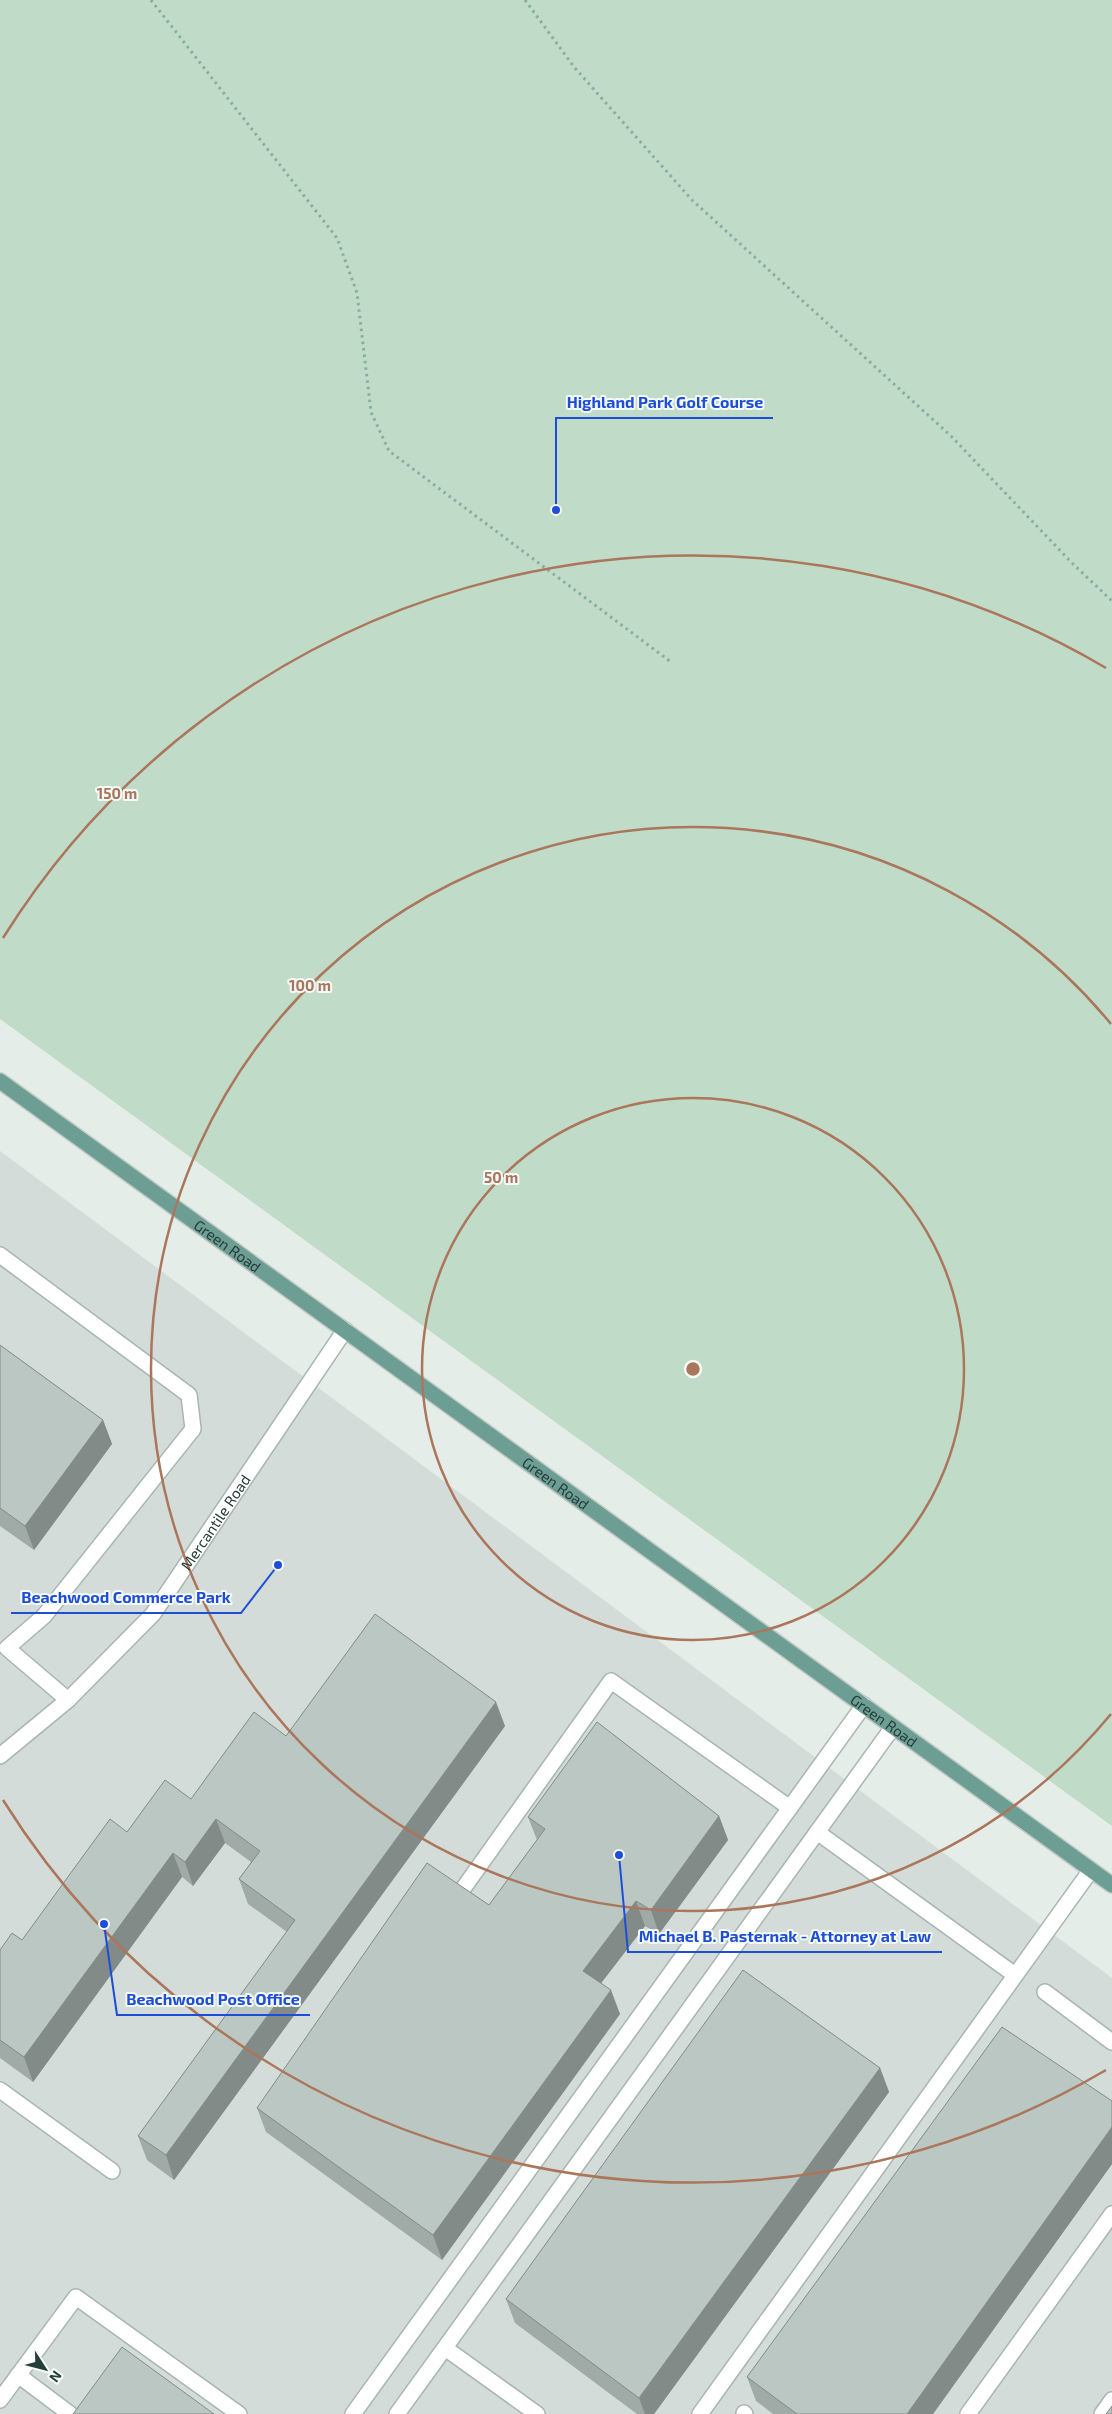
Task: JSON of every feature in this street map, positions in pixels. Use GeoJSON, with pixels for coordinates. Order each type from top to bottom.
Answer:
{"type":"FeatureCollection","features":[{"type":"Feature","properties":{"kind":"main road","name":"Green Road"},"geometry":{"type":"LineString","coordinates":[[0,1081],[1112,1885]]}},
{"type":"Feature","properties":{"kind":"street"},"geometry":{"type":"LineString","coordinates":[[0,1255],[190,1395],[193,1428],[44,1616],[2,1648],[68,1700]]}},
{"type":"Feature","properties":{"kind":"street","name":"Mercantile Road"},"geometry":{"type":"LineString","coordinates":[[0,1756],[68,1700],[153,1614],[345,1330]]}},
{"type":"Feature","properties":{"kind":"street"},"geometry":{"type":"LineString","coordinates":[[455,1900],[611,1680],[790,1808]]}},
{"type":"Feature","properties":{"kind":"street"},"geometry":{"type":"LineString","coordinates":[[353,2414],[864,1705]]}},
{"type":"Feature","properties":{"kind":"street"},"geometry":{"type":"LineString","coordinates":[[396,2414],[894,1727]]}},
{"type":"Feature","properties":{"kind":"street"},"geometry":{"type":"LineString","coordinates":[[817,1832],[1015,1975]]}},
{"type":"Feature","properties":{"kind":"street"},"geometry":{"type":"LineString","coordinates":[[700,2414],[1091,1870]]}},
{"type":"Feature","properties":{"kind":"street"},"geometry":{"type":"LineString","coordinates":[[1045,1992],[1112,2042]]}},
{"type":"Feature","properties":{"kind":"street"},"geometry":{"type":"LineString","coordinates":[[0,2090],[112,2171]]}},
{"type":"Feature","properties":{"kind":"street"},"geometry":{"type":"LineString","coordinates":[[968,2414],[1112,2214]]}},
{"type":"Feature","properties":{"kind":"street"},"geometry":{"type":"LineString","coordinates":[[0,2400],[76,2297],[239,2414]]}},
{"type":"Feature","properties":{"kind":"street"},"geometry":{"type":"LineString","coordinates":[[445,2348],[537,2414]]}},
{"type":"Feature","properties":{"kind":"street"},"geometry":{"type":"LineString","coordinates":[[18,2375],[70,2414]]}},
{"type":"Feature","properties":{"kind":"street"},"geometry":{"type":"LineString","coordinates":[[1102,2414],[1112,2400]]}},
{"type":"Feature","properties":{"kind":"path"},"geometry":{"type":"LineString","coordinates":[[151,0],[337,238],[357,293],[371,412],[389,451],[671,662]]}},
{"type":"Feature","properties":{"kind":"path"},"geometry":{"type":"LineString","coordinates":[[525,0],[574,67],[692,200],[951,436],[1072,564],[1112,601]]}},
{"type":"Feature","properties":{"kind":"shaded area"},"geometry":{"type":"Polygon","coordinates":[[[0,1151],[1112,1978],[1112,2414],[0,2414],[0,1151]]]}},
{"type":"Feature","properties":{"kind":"green space"},"geometry":{"type":"Polygon","coordinates":[[[0,0],[1112,0],[1112,1826],[0,1019],[0,0]]]}},
{"type":"Feature","properties":{"kind":"building"},"geometry":{"type":"Polygon","coordinates":[[[0,1345],[103,1420],[25,1526],[0,1508],[0,1345]]]}},
{"type":"Feature","properties":{"kind":"building"},"geometry":{"type":"Polygon","coordinates":[[[375,1614],[496,1702],[166,2155],[138,2136],[295,1920],[239,1879],[260,1851],[216,1819],[185,1862],[173,1853],[24,2057],[0,2040],[0,1950],[12,1933],[22,1940],[110,1819],[127,1832],[165,1780],[191,1799],[254,1712],[286,1736],[375,1614]]]}},
{"type":"Feature","properties":{"kind":"building"},"geometry":{"type":"Polygon","coordinates":[[[597,1722],[719,1816],[651,1910],[636,1901],[583,1971],[611,1990],[433,2235],[257,2108],[427,1863],[489,1905],[545,1829],[528,1817],[597,1722]]]}},
{"type":"Feature","properties":{"kind":"building"},"geometry":{"type":"Polygon","coordinates":[[[743,1970],[880,2068],[639,2398],[506,2299],[743,1970]]]}},
{"type":"Feature","properties":{"kind":"building"},"geometry":{"type":"Polygon","coordinates":[[[1002,2027],[1112,2101],[1112,2127],[907,2414],[797,2414],[747,2377],[1002,2027]]]}},
{"type":"Feature","properties":{"kind":"building"},"geometry":{"type":"Polygon","coordinates":[[[122,2347],[214,2414],[73,2414],[122,2347]]]}},
{"type":"Feature","properties":{"kind":"building"},"geometry":{"type":"Polygon","coordinates":[[[1112,2406],[1112,2414],[1106,2414],[1112,2406]]]}},
{"type":"Feature","properties":{"kind":"place","name":"Highland Park Golf Course"},"geometry":{"type":"Point","coordinates":[556,510]}},
{"type":"Feature","properties":{"kind":"place","name":"Beachwood Commerce Park"},"geometry":{"type":"Point","coordinates":[278,1565]}},
{"type":"Feature","properties":{"kind":"place","name":"Michael B. Pasternak - Attorney at Law"},"geometry":{"type":"Point","coordinates":[619,1855]}},
{"type":"Feature","properties":{"kind":"place","name":"Beachwood Post Office"},"geometry":{"type":"Point","coordinates":[104,1924]}}]}
